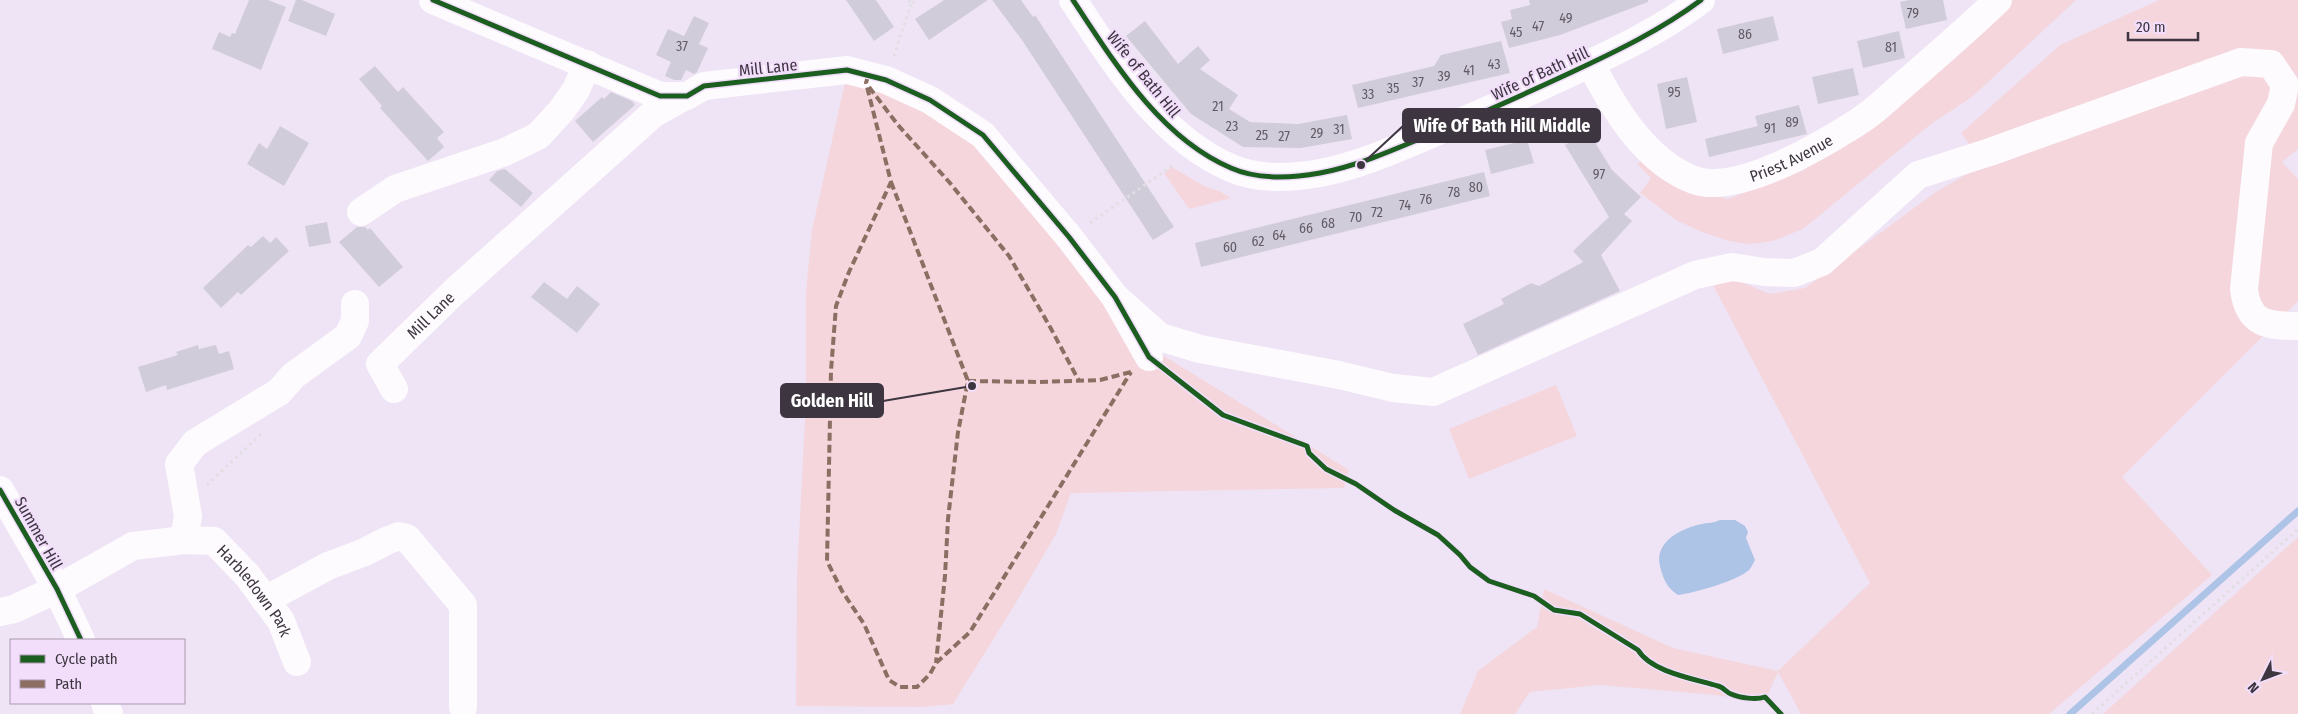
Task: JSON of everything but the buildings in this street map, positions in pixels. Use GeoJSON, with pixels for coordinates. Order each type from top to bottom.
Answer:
{"type":"FeatureCollection","features":[{"type":"Feature","properties":{"kind":"street","name":"Mill Lane"},"geometry":{"type":"LineString","coordinates":[[433,0],[660,96],[687,96]]}},
{"type":"Feature","properties":{"kind":"street","name":"Wife of Bath Hill"},"geometry":{"type":"LineString","coordinates":[[1072,0],[1106,51],[1161,120],[1194,149],[1232,169],[1254,175],[1272,177],[1320,173],[1356,164],[1461,122],[1638,40],[1701,0]]}},
{"type":"Feature","properties":{"kind":"street","name":"Priest Avenue"},"geometry":{"type":"LineString","coordinates":[[1590,63],[1612,104],[1639,138],[1663,161],[1678,173],[1696,181],[1729,182],[1778,166],[1860,121],[1998,0]]}},
{"type":"Feature","properties":{"kind":"street"},"geometry":{"type":"LineString","coordinates":[[1115,297],[1160,337],[1184,344],[1393,388],[1433,392],[1695,275],[1732,267],[1764,272],[1794,273],[1822,262],[1918,175],[1990,152],[2241,62],[2261,62],[2272,64],[2285,85],[2281,104],[2259,144],[2244,289],[2246,304],[2259,320],[2272,326],[2298,326]]}},
{"type":"Feature","properties":{"kind":"street"},"geometry":{"type":"LineString","coordinates":[[361,212],[395,189],[505,152],[538,136],[561,112],[576,90],[587,64]]}},
{"type":"Feature","properties":{"kind":"street","name":"Mill Lane"},"geometry":{"type":"LineString","coordinates":[[394,390],[380,364],[454,292],[653,114],[704,86],[847,70],[886,80],[930,100],[983,135],[1069,237],[1115,297],[1149,357]]}},
{"type":"Feature","properties":{"kind":"street"},"geometry":{"type":"LineString","coordinates":[[184,540],[188,516],[179,464],[195,443],[278,392],[293,376],[348,336],[355,321],[355,304]]}},
{"type":"Feature","properties":{"kind":"street","name":"Summer Hill"},"geometry":{"type":"LineString","coordinates":[[0,490],[57,589],[82,639]]}},
{"type":"Feature","properties":{"kind":"street"},"geometry":{"type":"LineString","coordinates":[[265,600],[328,566],[365,552],[399,536],[407,538],[463,605],[462,706]]}},
{"type":"Feature","properties":{"kind":"street","name":"Harbledown Park"},"geometry":{"type":"LineString","coordinates":[[0,612],[14,609],[57,589],[133,546],[184,540],[214,542],[248,575],[281,621],[297,662]]}},
{"type":"Feature","properties":{"kind":"path"},"geometry":{"type":"LineString","coordinates":[[909,0],[911,4]]}},
{"type":"Feature","properties":{"kind":"path"},"geometry":{"type":"LineString","coordinates":[[886,80],[911,4],[917,0]]}},
{"type":"Feature","properties":{"kind":"path"},"geometry":{"type":"LineString","coordinates":[[1109,211],[1164,174],[1194,149]]}},
{"type":"Feature","properties":{"kind":"path"},"geometry":{"type":"LineString","coordinates":[[2092,714],[2298,529]]}},
{"type":"Feature","properties":{"kind":"shaded area"},"geometry":{"type":"Polygon","coordinates":[[[2007,0],[2076,0],[1972,97],[1931,124],[1803,229],[1773,241],[1749,244],[1729,241],[1702,232],[1676,220],[1640,193],[1651,178],[1637,164],[1644,160],[1710,194],[1728,199],[1802,171],[1838,147],[2007,0]]]}},
{"type":"Feature","properties":{"kind":"shaded area"},"geometry":{"type":"Polygon","coordinates":[[[2159,0],[2298,0],[2298,149],[2282,162],[2298,179],[2298,301],[2122,477],[2212,575],[2049,714],[1801,714],[1778,672],[1764,703],[1716,695],[1599,685],[1530,692],[1515,714],[1460,714],[1478,671],[1537,627],[1544,589],[1673,648],[1778,671],[1870,583],[1703,266],[1770,294],[1805,288],[1936,192],[1984,164],[1961,133],[2060,45],[2159,0]]]}},
{"type":"Feature","properties":{"kind":"shaded area"},"geometry":{"type":"Polygon","coordinates":[[[846,78],[904,93],[979,142],[1101,295],[1145,372],[1151,348],[1349,470],[1344,488],[1071,493],[1056,534],[953,704],[923,707],[796,706],[797,576],[806,399],[806,292],[812,230],[846,78]]]}},
{"type":"Feature","properties":{"kind":"shaded area"},"geometry":{"type":"Polygon","coordinates":[[[1172,167],[1204,186],[1231,198],[1189,209],[1164,173],[1172,167]]]}},
{"type":"Feature","properties":{"kind":"shaded area"},"geometry":{"type":"Polygon","coordinates":[[[1556,385],[1577,436],[1469,479],[1449,429],[1556,385]]]}},
{"type":"Feature","properties":{"kind":"shaded area"},"geometry":{"type":"Polygon","coordinates":[[[2298,537],[2298,714],[2103,714],[2298,537]]]}},
{"type":"Feature","properties":{"kind":"water"},"geometry":{"type":"Polygon","coordinates":[[[1720,520],[1735,520],[1745,526],[1748,532],[1746,538],[1755,560],[1752,566],[1743,574],[1725,582],[1678,595],[1666,583],[1660,566],[1659,557],[1661,550],[1665,543],[1678,533],[1694,526],[1720,520]]]}},
{"type":"Feature","properties":{"kind":"waterway"},"geometry":{"type":"LineString","coordinates":[[2070,714],[2298,511]]}},
{"type":"Feature","properties":{"kind":"marked path"},"geometry":{"type":"LineString","coordinates":[[868,76],[866,83],[891,182],[849,272],[836,306],[831,371],[827,561],[842,591],[864,624],[889,680],[900,687],[917,687],[930,674],[936,663],[970,632],[1131,372]]}},
{"type":"Feature","properties":{"kind":"marked path"},"geometry":{"type":"LineString","coordinates":[[869,87],[898,125],[950,183],[1009,256],[1079,381]]}},
{"type":"Feature","properties":{"kind":"marked path"},"geometry":{"type":"LineString","coordinates":[[891,182],[968,381],[958,432],[948,519],[945,576],[936,663]]}},
{"type":"Feature","properties":{"kind":"marked path"},"geometry":{"type":"LineString","coordinates":[[968,381],[1038,382],[1100,380],[1131,372]]}},
{"type":"Feature","properties":{"kind":"cycle path"},"geometry":{"type":"LineString","coordinates":[[433,0],[660,96],[687,96],[704,86],[847,70],[886,80],[930,100],[983,135],[1069,237],[1115,297],[1149,357],[1223,415],[1307,446],[1309,453],[1326,469],[1356,484],[1394,510],[1438,535],[1470,567],[1489,581],[1534,596],[1554,610],[1580,614],[1638,650],[1644,658],[1653,664],[1674,674],[1720,687],[1739,697],[1765,697],[1781,714]]}},
{"type":"Feature","properties":{"kind":"cycle path"},"geometry":{"type":"LineString","coordinates":[[1073,0],[1122,72],[1141,96],[1182,138],[1206,155],[1231,168],[1252,175],[1275,177],[1309,175],[1336,170],[1382,154],[1458,123],[1622,48],[1670,21],[1701,0]]}},
{"type":"Feature","properties":{"kind":"cycle path"},"geometry":{"type":"LineString","coordinates":[[0,490],[57,589],[81,639]]}},
{"type":"Feature","properties":{"kind":"place","name":"Wife Of Bath Hill Middle"},"geometry":{"type":"Point","coordinates":[1361,165]}},
{"type":"Feature","properties":{"kind":"place","name":"Golden Hill"},"geometry":{"type":"Point","coordinates":[972,386]}}]}
